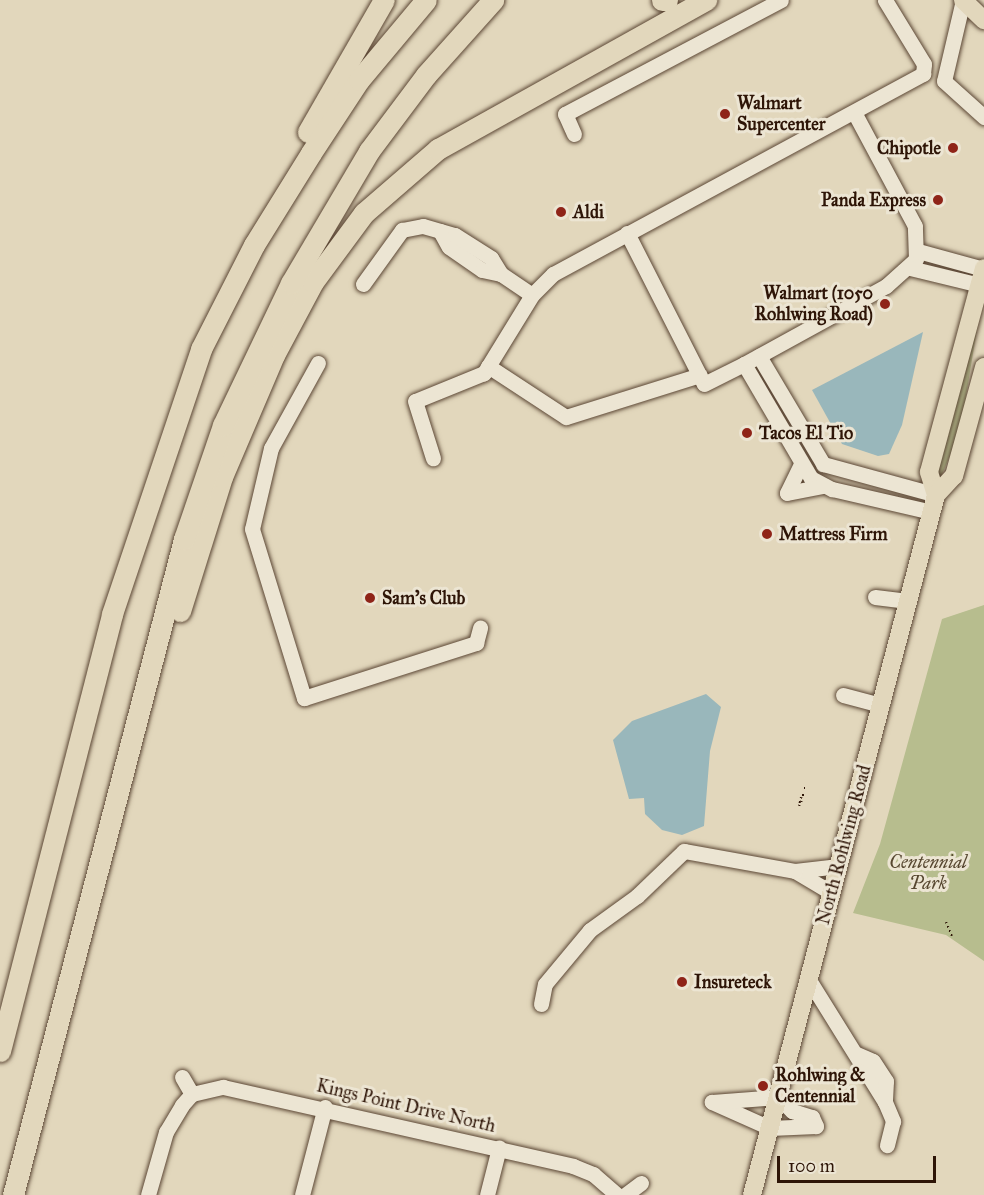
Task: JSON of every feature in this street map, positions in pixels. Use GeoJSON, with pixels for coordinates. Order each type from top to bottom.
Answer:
{"type":"FeatureCollection","features":[{"type":"Feature","properties":{"kind":"highway"},"geometry":{"type":"LineString","coordinates":[[0,1051],[112,614],[176,413],[248,234],[384,0]]}},
{"type":"Feature","properties":{"kind":"highway"},"geometry":{"type":"LineString","coordinates":[[215,320],[268,222],[348,96],[426,0]]}},
{"type":"Feature","properties":{"kind":"highway"},"geometry":{"type":"LineString","coordinates":[[14,1195],[195,502],[255,355],[291,282],[369,151],[426,75],[493,0]]}},
{"type":"Feature","properties":{"kind":"highway"},"geometry":{"type":"LineString","coordinates":[[662,0],[668,0]]}},
{"type":"Feature","properties":{"kind":"highway"},"geometry":{"type":"LineString","coordinates":[[119,793],[239,433],[313,282],[339,245],[390,186],[438,149],[706,0]]}},
{"type":"Feature","properties":{"kind":"main road"},"geometry":{"type":"LineString","coordinates":[[963,0],[984,20]]}},
{"type":"Feature","properties":{"kind":"main road","name":"North Rohlwing Road"},"geometry":{"type":"LineString","coordinates":[[934,503],[929,472],[982,274]]}},
{"type":"Feature","properties":{"kind":"main road","name":"North Rohlwing Road"},"geometry":{"type":"LineString","coordinates":[[752,1195],[934,503],[954,476],[984,367]]}},
{"type":"Feature","properties":{"kind":"street"},"geometry":{"type":"LineString","coordinates":[[574,134],[565,114],[781,0]]}},
{"type":"Feature","properties":{"kind":"street"},"geometry":{"type":"LineString","coordinates":[[433,458],[415,401],[462,386],[488,366],[531,295],[553,273],[855,114],[923,74],[924,64],[885,0]]}},
{"type":"Feature","properties":{"kind":"street"},"geometry":{"type":"LineString","coordinates":[[963,0],[944,81],[984,117]]}},
{"type":"Feature","properties":{"kind":"street"},"geometry":{"type":"LineString","coordinates":[[627,233],[704,384],[744,364],[910,268],[918,251],[915,226],[855,114]]}},
{"type":"Feature","properties":{"kind":"street"},"geometry":{"type":"LineString","coordinates":[[363,284],[402,230],[423,226],[440,231],[491,258],[501,274],[531,295]]}},
{"type":"Feature","properties":{"kind":"street"},"geometry":{"type":"LineString","coordinates":[[918,251],[982,274]]}},
{"type":"Feature","properties":{"kind":"street"},"geometry":{"type":"LineString","coordinates":[[910,268],[982,274]]}},
{"type":"Feature","properties":{"kind":"street"},"geometry":{"type":"LineString","coordinates":[[759,356],[823,464],[838,472],[934,503]]}},
{"type":"Feature","properties":{"kind":"street"},"geometry":{"type":"LineString","coordinates":[[318,363],[271,448],[252,529],[304,698],[476,643],[480,628]]}},
{"type":"Feature","properties":{"kind":"street"},"geometry":{"type":"LineString","coordinates":[[744,364],[801,464],[824,486]]}},
{"type":"Feature","properties":{"kind":"street"},"geometry":{"type":"LineString","coordinates":[[488,366],[566,417],[700,375]]}},
{"type":"Feature","properties":{"kind":"street"},"geometry":{"type":"LineString","coordinates":[[801,464],[787,493],[824,486],[934,503]]}},
{"type":"Feature","properties":{"kind":"street"},"geometry":{"type":"LineString","coordinates":[[875,597],[908,601]]}},
{"type":"Feature","properties":{"kind":"street"},"geometry":{"type":"LineString","coordinates":[[843,695],[881,705]]}},
{"type":"Feature","properties":{"kind":"street"},"geometry":{"type":"LineString","coordinates":[[541,1004],[545,984],[590,930],[637,896],[684,851],[795,871],[839,866]]}},
{"type":"Feature","properties":{"kind":"street"},"geometry":{"type":"LineString","coordinates":[[795,871],[832,893]]}},
{"type":"Feature","properties":{"kind":"street"},"geometry":{"type":"LineString","coordinates":[[809,980],[857,1054],[873,1061],[886,1081],[885,1101],[893,1120],[888,1145]]}},
{"type":"Feature","properties":{"kind":"street"},"geometry":{"type":"LineString","coordinates":[[148,1195],[166,1132],[187,1100],[182,1077]]}},
{"type":"Feature","properties":{"kind":"street","name":"Kings Point Drive North"},"geometry":{"type":"LineString","coordinates":[[187,1100],[223,1087],[325,1107],[584,1169],[617,1195]]}},
{"type":"Feature","properties":{"kind":"street"},"geometry":{"type":"LineString","coordinates":[[778,1097],[816,1126],[770,1128],[712,1102],[778,1097]]}},
{"type":"Feature","properties":{"kind":"street"},"geometry":{"type":"LineString","coordinates":[[302,1195],[325,1107]]}},
{"type":"Feature","properties":{"kind":"street"},"geometry":{"type":"LineString","coordinates":[[487,1195],[499,1148]]}},
{"type":"Feature","properties":{"kind":"street"},"geometry":{"type":"LineString","coordinates":[[625,1195],[641,1183]]}},
{"type":"Feature","properties":{"kind":"path"},"geometry":{"type":"LineString","coordinates":[[945,922],[952,936]]}},
{"type":"Feature","properties":{"kind":"green space"},"geometry":{"type":"Polygon","coordinates":[[[984,287],[960,432],[940,479],[936,471],[984,287]]]}},
{"type":"Feature","properties":{"kind":"green space","name":"Centennial Park"},"geometry":{"type":"Polygon","coordinates":[[[984,605],[984,961],[946,935],[853,913],[880,844],[942,619],[984,605]]]}},
{"type":"Feature","properties":{"kind":"water"},"geometry":{"type":"Polygon","coordinates":[[[923,332],[902,425],[889,454],[878,456],[842,444],[812,390],[923,332]]]}},
{"type":"Feature","properties":{"kind":"water"},"geometry":{"type":"Polygon","coordinates":[[[706,694],[721,707],[710,751],[704,826],[682,835],[662,830],[645,814],[644,798],[629,799],[613,740],[632,721],[706,694]]]}},
{"type":"Feature","properties":{"kind":"place","name":"Walmart Supercenter"},"geometry":{"type":"Point","coordinates":[725,114]}},
{"type":"Feature","properties":{"kind":"place","name":"Chipotle"},"geometry":{"type":"Point","coordinates":[953,148]}},
{"type":"Feature","properties":{"kind":"place","name":"Panda Express"},"geometry":{"type":"Point","coordinates":[938,200]}},
{"type":"Feature","properties":{"kind":"place","name":"Aldi"},"geometry":{"type":"Point","coordinates":[561,212]}},
{"type":"Feature","properties":{"kind":"place","name":"Walmart (1050 Rohlwing Road)"},"geometry":{"type":"Point","coordinates":[885,304]}},
{"type":"Feature","properties":{"kind":"place","name":"Tacos El Tio"},"geometry":{"type":"Point","coordinates":[747,433]}},
{"type":"Feature","properties":{"kind":"place","name":"Mattress Firm"},"geometry":{"type":"Point","coordinates":[767,534]}},
{"type":"Feature","properties":{"kind":"place","name":"Sam's Club"},"geometry":{"type":"Point","coordinates":[370,598]}},
{"type":"Feature","properties":{"kind":"place","name":"Insureteck"},"geometry":{"type":"Point","coordinates":[682,982]}},
{"type":"Feature","properties":{"kind":"place","name":"Rohlwing & Centennial"},"geometry":{"type":"Point","coordinates":[763,1086]}}]}
